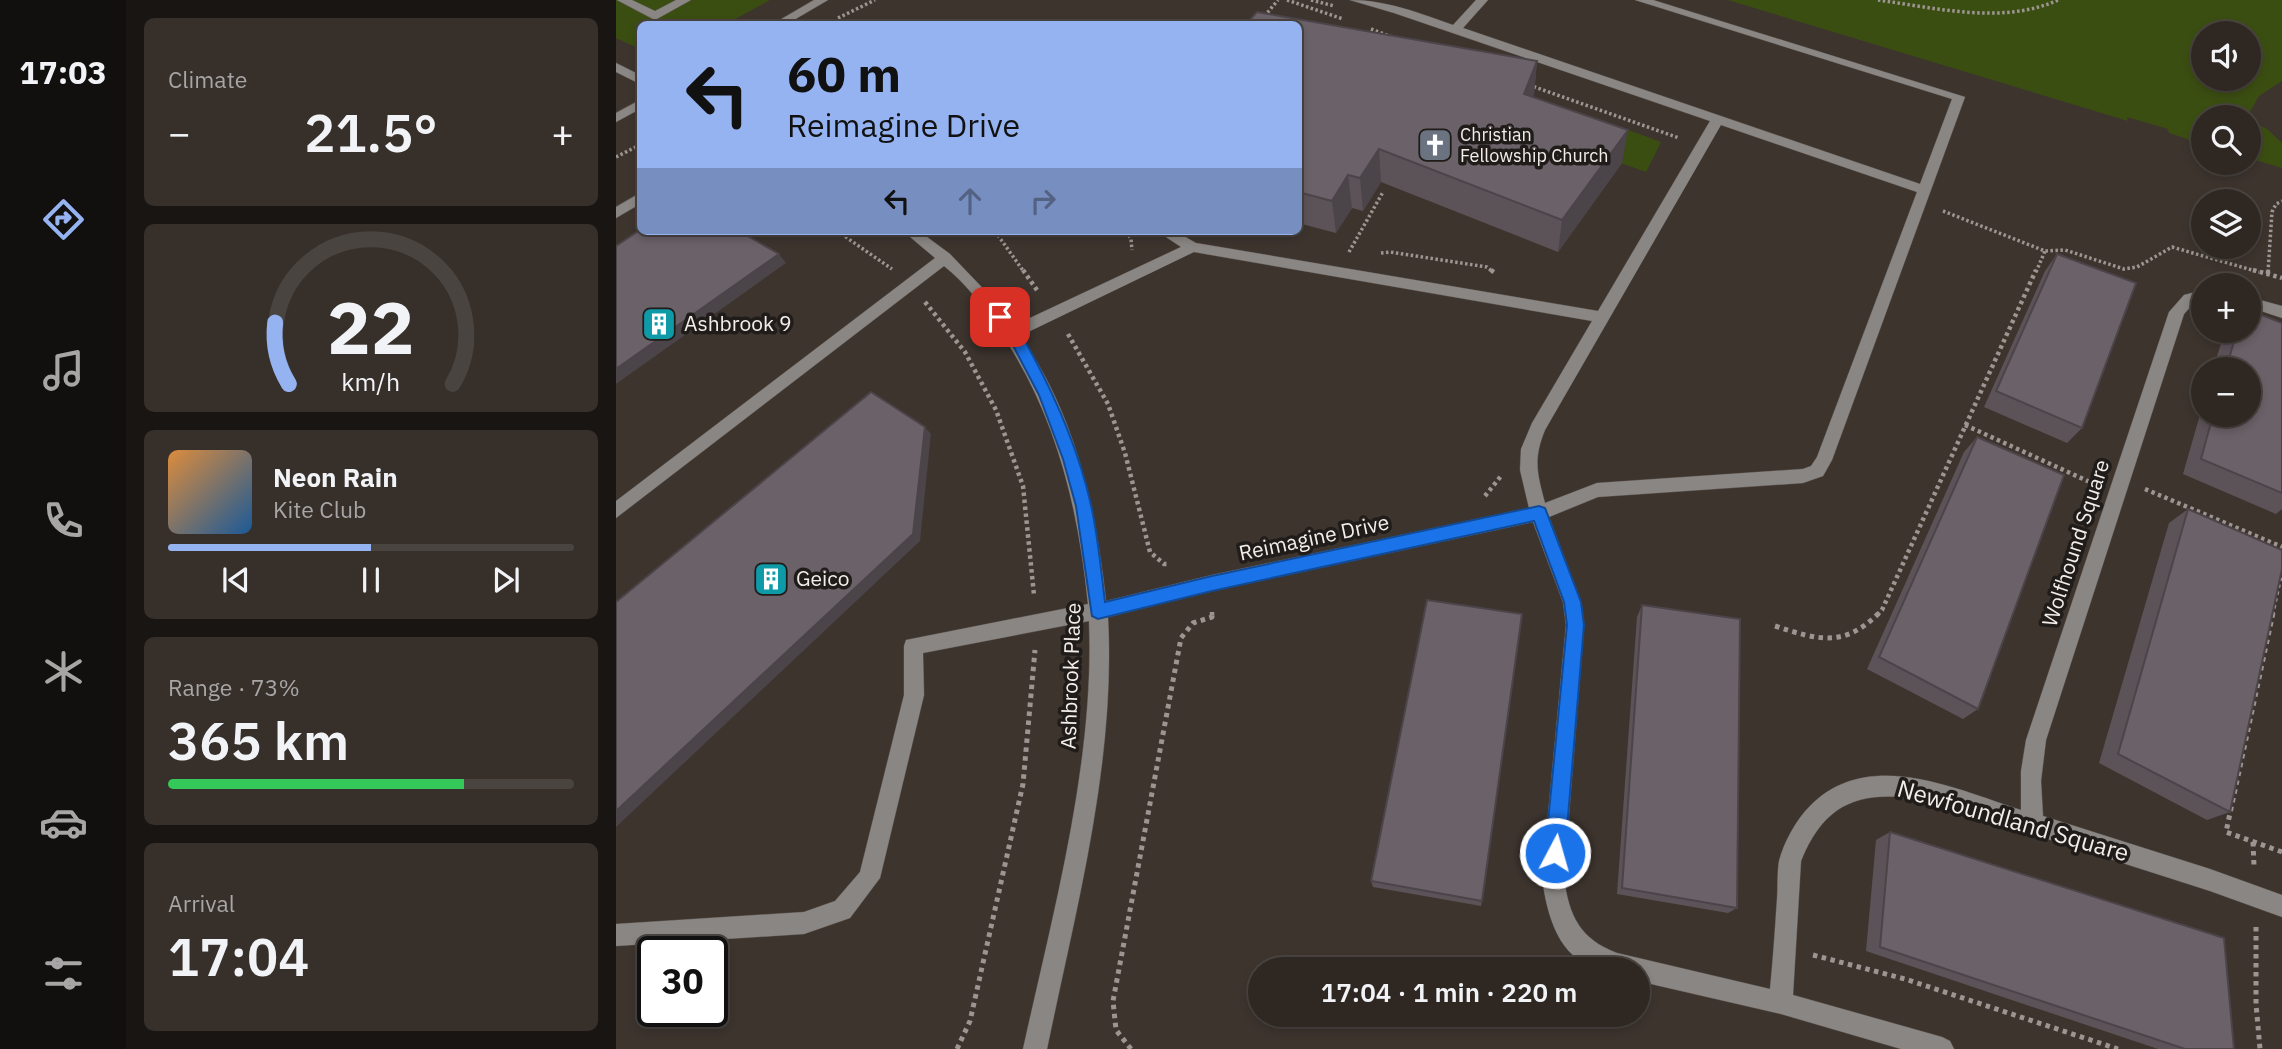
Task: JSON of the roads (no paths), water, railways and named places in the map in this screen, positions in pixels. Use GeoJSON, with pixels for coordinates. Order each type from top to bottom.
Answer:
{"type":"FeatureCollection","features":[{"type":"Feature","properties":{"kind":"street"},"geometry":{"type":"LineString","coordinates":[[624,0],[655,16],[685,0]]}},
{"type":"Feature","properties":{"kind":"street"},"geometry":{"type":"LineString","coordinates":[[784,21],[822,0]]}},
{"type":"Feature","properties":{"kind":"street"},"geometry":{"type":"LineString","coordinates":[[1455,30],[1482,0]]}},
{"type":"Feature","properties":{"kind":"street"},"geometry":{"type":"LineString","coordinates":[[1362,1],[1401,5],[1455,30],[1717,120],[1922,196],[1959,97],[1641,0]]}},
{"type":"Feature","properties":{"kind":"street"},"geometry":{"type":"LineString","coordinates":[[616,67],[637,78]]}},
{"type":"Feature","properties":{"kind":"street"},"geometry":{"type":"LineString","coordinates":[[616,118],[637,106]]}},
{"type":"Feature","properties":{"kind":"street"},"geometry":{"type":"LineString","coordinates":[[1595,957],[1572,939],[1555,904],[1553,878],[1576,625],[1569,590],[1539,513],[1528,470],[1529,449],[1538,428],[1717,120]]}},
{"type":"Feature","properties":{"kind":"street","name":"Reimagine Drive"},"geometry":{"type":"LineString","coordinates":[[616,935],[804,923],[842,910],[869,878],[914,695],[913,646],[1098,611],[1212,583],[1539,513],[1597,490],[1804,476],[1817,471],[1824,460],[1922,196]]}},
{"type":"Feature","properties":{"kind":"street"},"geometry":{"type":"LineString","coordinates":[[616,213],[637,200]]}},
{"type":"Feature","properties":{"kind":"street","name":"Ashbrook Place"},"geometry":{"type":"LineString","coordinates":[[916,235],[945,258],[987,301],[1013,333],[1046,394],[1071,459],[1084,506],[1098,611],[1097,697],[1089,782],[1035,1049]]}},
{"type":"Feature","properties":{"kind":"street"},"geometry":{"type":"LineString","coordinates":[[1171,235],[1192,247],[1602,317]]}},
{"type":"Feature","properties":{"kind":"street"},"geometry":{"type":"LineString","coordinates":[[1013,333],[1192,247]]}},
{"type":"Feature","properties":{"kind":"street"},"geometry":{"type":"LineString","coordinates":[[616,511],[945,258]]}},
{"type":"Feature","properties":{"kind":"street","name":"Wolfhound Square"},"geometry":{"type":"LineString","coordinates":[[2033,823],[2029,793],[2030,766],[2036,740],[2118,484],[2177,312],[2191,298]]}},
{"type":"Feature","properties":{"kind":"street"},"geometry":{"type":"LineString","coordinates":[[2261,306],[2282,312]]}},
{"type":"Feature","properties":{"kind":"street","name":"Newfoundland Square"},"geometry":{"type":"LineString","coordinates":[[1781,1003],[1790,861],[1796,842],[1817,811],[1848,791],[1885,784],[1906,785],[2033,823],[2282,906]]}},
{"type":"Feature","properties":{"kind":"street"},"geometry":{"type":"LineString","coordinates":[[1650,973],[1781,1003],[1942,1049]]}},
{"type":"Feature","properties":{"kind":"place","name":"Christian Fellowship Church"},"geometry":{"type":"Point","coordinates":[1435,145]}},
{"type":"Feature","properties":{"kind":"place","name":"Ashbrook 9"},"geometry":{"type":"Point","coordinates":[659,324]}},
{"type":"Feature","properties":{"kind":"place","name":"Geico"},"geometry":{"type":"Point","coordinates":[771,579]}}]}
